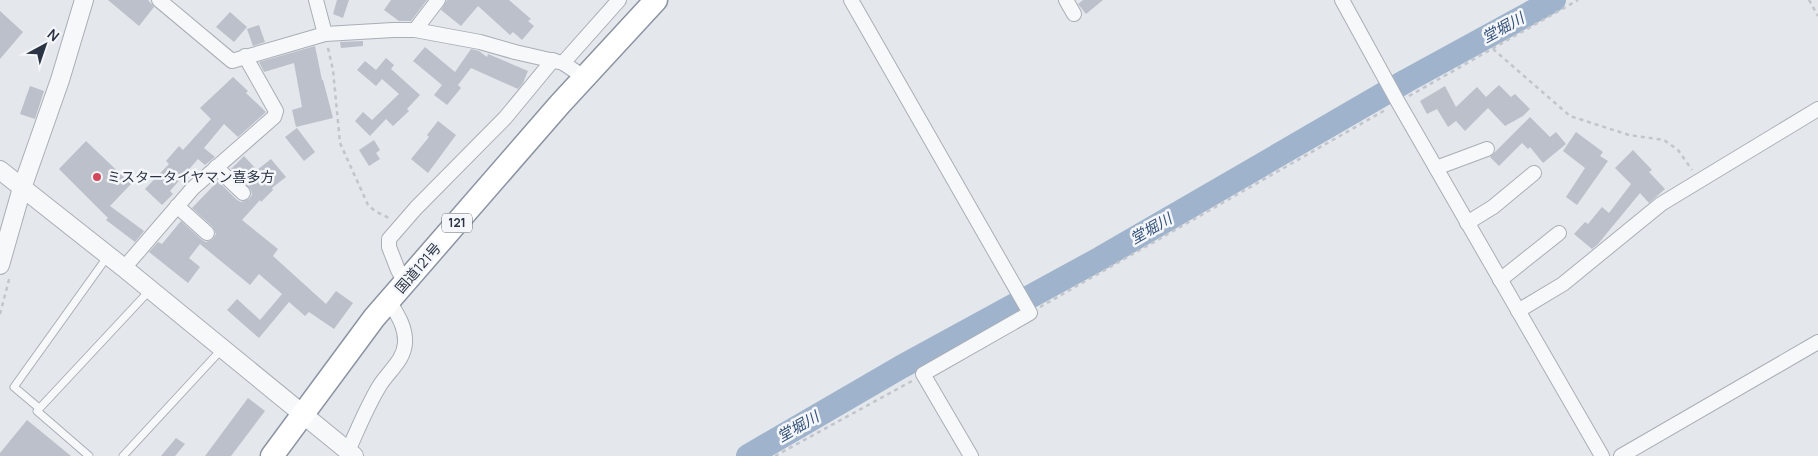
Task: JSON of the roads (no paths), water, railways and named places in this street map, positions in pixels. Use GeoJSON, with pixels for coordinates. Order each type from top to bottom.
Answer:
{"type":"FeatureCollection","features":[{"type":"Feature","properties":{"kind":"highway","name":"国道121号"},"geometry":{"type":"LineString","coordinates":[[272,456],[374,318],[584,77],[656,0]]}},
{"type":"Feature","properties":{"kind":"street"},"geometry":{"type":"LineString","coordinates":[[0,266],[22,188],[60,80],[84,0]]}},
{"type":"Feature","properties":{"kind":"street"},"geometry":{"type":"LineString","coordinates":[[159,0],[232,61],[325,34],[415,30],[480,42],[558,62],[584,77]]}},
{"type":"Feature","properties":{"kind":"street"},"geometry":{"type":"LineString","coordinates":[[316,0],[325,34]]}},
{"type":"Feature","properties":{"kind":"street"},"geometry":{"type":"LineString","coordinates":[[415,30],[438,0]]}},
{"type":"Feature","properties":{"kind":"street"},"geometry":{"type":"LineString","coordinates":[[405,283],[389,247],[390,239],[422,202],[619,0]]}},
{"type":"Feature","properties":{"kind":"street"},"geometry":{"type":"LineString","coordinates":[[851,0],[1030,313],[923,374],[971,456]]}},
{"type":"Feature","properties":{"kind":"street"},"geometry":{"type":"LineString","coordinates":[[1066,0],[1074,14]]}},
{"type":"Feature","properties":{"kind":"street"},"geometry":{"type":"LineString","coordinates":[[1342,0],[1398,102],[1602,456]]}},
{"type":"Feature","properties":{"kind":"street"},"geometry":{"type":"LineString","coordinates":[[124,268],[177,206],[216,167],[274,117],[276,111],[245,56]]}},
{"type":"Feature","properties":{"kind":"street"},"geometry":{"type":"LineString","coordinates":[[1518,311],[1563,284],[1661,204],[1818,109]]}},
{"type":"Feature","properties":{"kind":"street"},"geometry":{"type":"LineString","coordinates":[[1436,168],[1487,149]]}},
{"type":"Feature","properties":{"kind":"street"},"geometry":{"type":"LineString","coordinates":[[216,167],[243,193]]}},
{"type":"Feature","properties":{"kind":"street"},"geometry":{"type":"LineString","coordinates":[[0,170],[124,268],[351,454],[368,408],[381,384],[403,355],[405,338],[401,323],[389,301]]}},
{"type":"Feature","properties":{"kind":"street"},"geometry":{"type":"LineString","coordinates":[[1467,223],[1493,207],[1534,174]]}},
{"type":"Feature","properties":{"kind":"street"},"geometry":{"type":"LineString","coordinates":[[177,206],[207,233]]}},
{"type":"Feature","properties":{"kind":"street"},"geometry":{"type":"LineString","coordinates":[[1500,280],[1559,233]]}},
{"type":"Feature","properties":{"kind":"street"},"geometry":{"type":"LineString","coordinates":[[1621,456],[1818,342]]}},
{"type":"Feature","properties":{"kind":"lane"},"geometry":{"type":"LineString","coordinates":[[39,408],[14,387],[105,260]]}},
{"type":"Feature","properties":{"kind":"lane"},"geometry":{"type":"LineString","coordinates":[[89,456],[37,411],[150,290]]}},
{"type":"Feature","properties":{"kind":"lane"},"geometry":{"type":"LineString","coordinates":[[123,456],[222,349]]}},
{"type":"Feature","properties":{"kind":"waterway","name":"堂堀川"},"geometry":{"type":"LineString","coordinates":[[748,456],[901,367],[1101,258],[1406,81],[1554,0]]}},
{"type":"Feature","properties":{"kind":"place","name":"ミスタータイヤマン喜多方"},"geometry":{"type":"Point","coordinates":[97,177]}}]}
